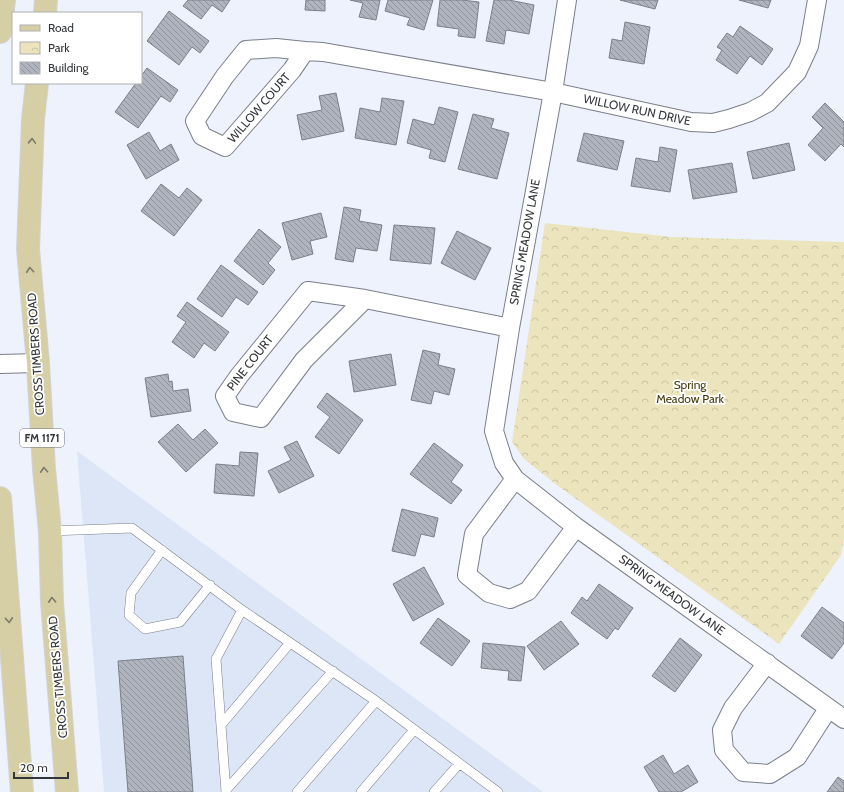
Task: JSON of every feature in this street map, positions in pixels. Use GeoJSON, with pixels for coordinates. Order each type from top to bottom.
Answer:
{"type":"FeatureCollection","features":[{"type":"Feature","properties":{"kind":"main road"},"geometry":{"type":"LineString","coordinates":[[0,32],[4,0]]}},
{"type":"Feature","properties":{"kind":"main road"},"geometry":{"type":"LineString","coordinates":[[45,12],[46,0]]}},
{"type":"Feature","properties":{"kind":"main road","name":"CROSS TIMBERS ROAD"},"geometry":{"type":"LineString","coordinates":[[36,84],[33,119],[28,249],[38,363],[44,469],[50,531],[52,602],[67,792]]}},
{"type":"Feature","properties":{"kind":"main road"},"geometry":{"type":"LineString","coordinates":[[0,498],[22,792]]}},
{"type":"Feature","properties":{"kind":"street","name":"SPRING MEADOW LANE"},"geometry":{"type":"LineString","coordinates":[[567,0],[510,328],[494,431],[504,463],[515,479],[576,527],[844,719]]}},
{"type":"Feature","properties":{"kind":"street","name":"WILLOW RUN DRIVE"},"geometry":{"type":"LineString","coordinates":[[552,92],[690,122],[712,123],[729,120],[750,112],[767,103],[797,72],[809,46],[817,0]]}},
{"type":"Feature","properties":{"kind":"street","name":"WILLOW COURT"},"geometry":{"type":"LineString","coordinates":[[305,51],[292,70],[225,147],[202,136],[195,121],[225,76],[246,50],[276,48],[323,52],[552,92]]}},
{"type":"Feature","properties":{"kind":"street","name":"PINE COURT"},"geometry":{"type":"LineString","coordinates":[[365,299],[304,360],[261,418],[233,412],[225,396],[239,376],[308,290],[365,299],[510,328]]}},
{"type":"Feature","properties":{"kind":"street"},"geometry":{"type":"LineString","coordinates":[[0,364],[38,363]]}},
{"type":"Feature","properties":{"kind":"street"},"geometry":{"type":"LineString","coordinates":[[515,479],[474,534],[467,575],[489,594],[510,599],[528,592],[576,527]]}},
{"type":"Feature","properties":{"kind":"street"},"geometry":{"type":"LineString","coordinates":[[767,663],[733,708],[722,730],[724,750],[743,772],[770,774],[797,757],[828,709]]}},
{"type":"Feature","properties":{"kind":"lane"},"geometry":{"type":"LineString","coordinates":[[50,531],[132,528],[242,610],[333,671],[376,702],[497,792]]}},
{"type":"Feature","properties":{"kind":"lane"},"geometry":{"type":"LineString","coordinates":[[162,550],[132,593],[129,616],[145,629],[180,622],[210,585]]}},
{"type":"Feature","properties":{"kind":"lane"},"geometry":{"type":"LineString","coordinates":[[226,791],[216,659],[242,610]]}},
{"type":"Feature","properties":{"kind":"lane"},"geometry":{"type":"LineString","coordinates":[[221,725],[290,643]]}},
{"type":"Feature","properties":{"kind":"lane"},"geometry":{"type":"LineString","coordinates":[[226,791],[333,671]]}},
{"type":"Feature","properties":{"kind":"lane"},"geometry":{"type":"LineString","coordinates":[[297,792],[376,702]]}},
{"type":"Feature","properties":{"kind":"lane"},"geometry":{"type":"LineString","coordinates":[[361,792],[414,730]]}},
{"type":"Feature","properties":{"kind":"lane"},"geometry":{"type":"LineString","coordinates":[[434,792],[459,764]]}},
{"type":"Feature","properties":{"kind":"shaded area"},"geometry":{"type":"Polygon","coordinates":[[[77,451],[543,792],[104,792],[77,451]]]}},
{"type":"Feature","properties":{"kind":"green space","name":"Spring Meadow Park"},"geometry":{"type":"Polygon","coordinates":[[[545,223],[672,237],[844,242],[844,538],[841,555],[779,644],[558,486],[524,459],[512,442],[545,223]]]}},
{"type":"Feature","properties":{"kind":"building"},"geometry":{"type":"Polygon","coordinates":[[[188,0],[230,0],[222,12],[212,5],[201,19],[183,6],[188,0]]]}},
{"type":"Feature","properties":{"kind":"building"},"geometry":{"type":"Polygon","coordinates":[[[306,0],[325,0],[325,11],[305,10],[306,0]]]}},
{"type":"Feature","properties":{"kind":"building"},"geometry":{"type":"Polygon","coordinates":[[[350,0],[380,0],[376,20],[359,17],[363,3],[350,0]]]}},
{"type":"Feature","properties":{"kind":"building"},"geometry":{"type":"Polygon","coordinates":[[[388,0],[433,0],[424,30],[407,25],[410,18],[385,11],[388,0]]]}},
{"type":"Feature","properties":{"kind":"building"},"geometry":{"type":"Polygon","coordinates":[[[440,0],[479,2],[475,38],[458,36],[459,29],[437,26],[440,0]]]}},
{"type":"Feature","properties":{"kind":"building"},"geometry":{"type":"Polygon","coordinates":[[[494,0],[509,0],[534,5],[529,34],[506,30],[504,44],[486,41],[494,0]]]}},
{"type":"Feature","properties":{"kind":"building"},"geometry":{"type":"Polygon","coordinates":[[[620,0],[658,0],[655,9],[620,0]]]}},
{"type":"Feature","properties":{"kind":"building"},"geometry":{"type":"Polygon","coordinates":[[[739,0],[771,0],[768,8],[739,0]]]}},
{"type":"Feature","properties":{"kind":"building"},"geometry":{"type":"Polygon","coordinates":[[[169,11],[209,41],[200,53],[192,47],[179,65],[147,41],[169,11]]]}},
{"type":"Feature","properties":{"kind":"building"},"geometry":{"type":"Polygon","coordinates":[[[625,22],[650,27],[644,64],[609,58],[612,39],[622,41],[625,22]]]}},
{"type":"Feature","properties":{"kind":"building"},"geometry":{"type":"Polygon","coordinates":[[[740,26],[773,49],[762,65],[750,56],[737,74],[716,60],[722,50],[717,47],[727,33],[733,37],[740,26]]]}},
{"type":"Feature","properties":{"kind":"building"},"geometry":{"type":"Polygon","coordinates":[[[147,68],[178,90],[170,102],[161,96],[138,128],[115,112],[135,84],[142,84],[142,75],[147,68]]]}},
{"type":"Feature","properties":{"kind":"building"},"geometry":{"type":"Polygon","coordinates":[[[336,93],[344,131],[302,140],[297,115],[322,110],[319,96],[336,93]]]}},
{"type":"Feature","properties":{"kind":"building"},"geometry":{"type":"Polygon","coordinates":[[[382,98],[404,101],[396,145],[355,138],[360,108],[380,112],[382,98]]]}},
{"type":"Feature","properties":{"kind":"building"},"geometry":{"type":"Polygon","coordinates":[[[825,103],[844,122],[844,147],[841,144],[825,161],[808,145],[823,128],[812,117],[825,103]]]}},
{"type":"Feature","properties":{"kind":"building"},"geometry":{"type":"Polygon","coordinates":[[[439,107],[458,112],[445,162],[429,158],[431,150],[407,143],[413,119],[434,125],[439,107]]]}},
{"type":"Feature","properties":{"kind":"building"},"geometry":{"type":"Polygon","coordinates":[[[473,114],[494,119],[491,128],[509,133],[497,179],[458,169],[473,114]]]}},
{"type":"Feature","properties":{"kind":"building"},"geometry":{"type":"Polygon","coordinates":[[[149,132],[160,151],[171,144],[179,160],[146,179],[127,145],[149,132]]]}},
{"type":"Feature","properties":{"kind":"building"},"geometry":{"type":"Polygon","coordinates":[[[584,133],[624,141],[617,170],[577,161],[584,133]]]}},
{"type":"Feature","properties":{"kind":"building"},"geometry":{"type":"Polygon","coordinates":[[[789,143],[795,170],[753,179],[747,152],[789,143]]]}},
{"type":"Feature","properties":{"kind":"building"},"geometry":{"type":"Polygon","coordinates":[[[660,147],[677,150],[670,192],[631,186],[636,158],[658,162],[660,147]]]}},
{"type":"Feature","properties":{"kind":"building"},"geometry":{"type":"Polygon","coordinates":[[[732,163],[737,192],[693,199],[688,170],[732,163]]]}},
{"type":"Feature","properties":{"kind":"building"},"geometry":{"type":"Polygon","coordinates":[[[161,184],[179,198],[187,188],[202,200],[174,236],[141,211],[161,184]]]}},
{"type":"Feature","properties":{"kind":"building"},"geometry":{"type":"Polygon","coordinates":[[[344,207],[361,210],[359,221],[382,225],[377,251],[356,248],[353,262],[335,259],[344,207]]]}},
{"type":"Feature","properties":{"kind":"building"},"geometry":{"type":"Polygon","coordinates":[[[321,213],[327,237],[310,241],[313,254],[292,260],[282,223],[321,213]]]}},
{"type":"Feature","properties":{"kind":"building"},"geometry":{"type":"Polygon","coordinates":[[[394,225],[435,228],[431,264],[390,260],[394,225]]]}},
{"type":"Feature","properties":{"kind":"building"},"geometry":{"type":"Polygon","coordinates":[[[259,229],[281,247],[268,263],[275,270],[263,285],[234,261],[259,229]]]}},
{"type":"Feature","properties":{"kind":"building"},"geometry":{"type":"Polygon","coordinates":[[[457,231],[491,248],[475,280],[441,263],[457,231]]]}},
{"type":"Feature","properties":{"kind":"building"},"geometry":{"type":"Polygon","coordinates":[[[221,265],[258,292],[248,305],[236,297],[222,317],[197,299],[221,265]]]}},
{"type":"Feature","properties":{"kind":"building"},"geometry":{"type":"Polygon","coordinates":[[[187,302],[229,332],[215,351],[204,343],[194,358],[172,342],[186,322],[177,316],[187,302]]]}},
{"type":"Feature","properties":{"kind":"building"},"geometry":{"type":"Polygon","coordinates":[[[423,350],[440,354],[438,365],[455,369],[449,395],[434,391],[431,404],[411,400],[423,350]]]}},
{"type":"Feature","properties":{"kind":"building"},"geometry":{"type":"Polygon","coordinates":[[[391,354],[396,385],[354,392],[349,361],[391,354]]]}},
{"type":"Feature","properties":{"kind":"building"},"geometry":{"type":"Polygon","coordinates":[[[168,374],[169,382],[172,381],[173,391],[188,389],[191,411],[151,417],[145,378],[168,374]]]}},
{"type":"Feature","properties":{"kind":"building"},"geometry":{"type":"Polygon","coordinates":[[[327,393],[363,420],[339,454],[315,437],[330,417],[317,407],[327,393]]]}},
{"type":"Feature","properties":{"kind":"building"},"geometry":{"type":"Polygon","coordinates":[[[178,424],[193,440],[205,429],[218,443],[186,472],[158,442],[178,424]]]}},
{"type":"Feature","properties":{"kind":"building"},"geometry":{"type":"Polygon","coordinates":[[[297,441],[314,476],[279,493],[268,471],[291,460],[284,447],[297,441]]]}},
{"type":"Feature","properties":{"kind":"building"},"geometry":{"type":"Polygon","coordinates":[[[434,443],[463,465],[451,482],[462,490],[451,504],[410,474],[434,443]]]}},
{"type":"Feature","properties":{"kind":"building"},"geometry":{"type":"Polygon","coordinates":[[[240,452],[258,453],[254,496],[214,493],[216,464],[239,466],[240,452]]]}},
{"type":"Feature","properties":{"kind":"building"},"geometry":{"type":"Polygon","coordinates":[[[402,509],[438,518],[434,537],[421,534],[415,556],[392,551],[402,509]]]}},
{"type":"Feature","properties":{"kind":"building"},"geometry":{"type":"Polygon","coordinates":[[[424,567],[444,604],[413,621],[393,584],[424,567]]]}},
{"type":"Feature","properties":{"kind":"building"},"geometry":{"type":"Polygon","coordinates":[[[599,584],[633,608],[618,630],[615,628],[607,639],[571,613],[582,597],[587,601],[599,584]]]}},
{"type":"Feature","properties":{"kind":"building"},"geometry":{"type":"Polygon","coordinates":[[[822,607],[844,623],[844,643],[832,659],[801,636],[822,607]]]}},
{"type":"Feature","properties":{"kind":"building"},"geometry":{"type":"Polygon","coordinates":[[[438,618],[470,641],[452,666],[420,643],[438,618]]]}},
{"type":"Feature","properties":{"kind":"building"},"geometry":{"type":"Polygon","coordinates":[[[561,621],[579,644],[544,670],[527,646],[561,621]]]}},
{"type":"Feature","properties":{"kind":"building"},"geometry":{"type":"Polygon","coordinates":[[[680,638],[702,655],[675,692],[652,676],[680,638]]]}},
{"type":"Feature","properties":{"kind":"building"},"geometry":{"type":"Polygon","coordinates":[[[483,643],[525,647],[521,681],[508,680],[509,671],[481,668],[483,643]]]}},
{"type":"Feature","properties":{"kind":"building"},"geometry":{"type":"Polygon","coordinates":[[[183,656],[193,792],[128,792],[118,661],[183,656]]]}},
{"type":"Feature","properties":{"kind":"building"},"geometry":{"type":"Polygon","coordinates":[[[663,755],[674,774],[688,765],[698,782],[681,792],[659,792],[644,767],[663,755]]]}},
{"type":"Feature","properties":{"kind":"building"},"geometry":{"type":"Polygon","coordinates":[[[838,777],[844,781],[844,792],[827,792],[838,777]]]}}]}
